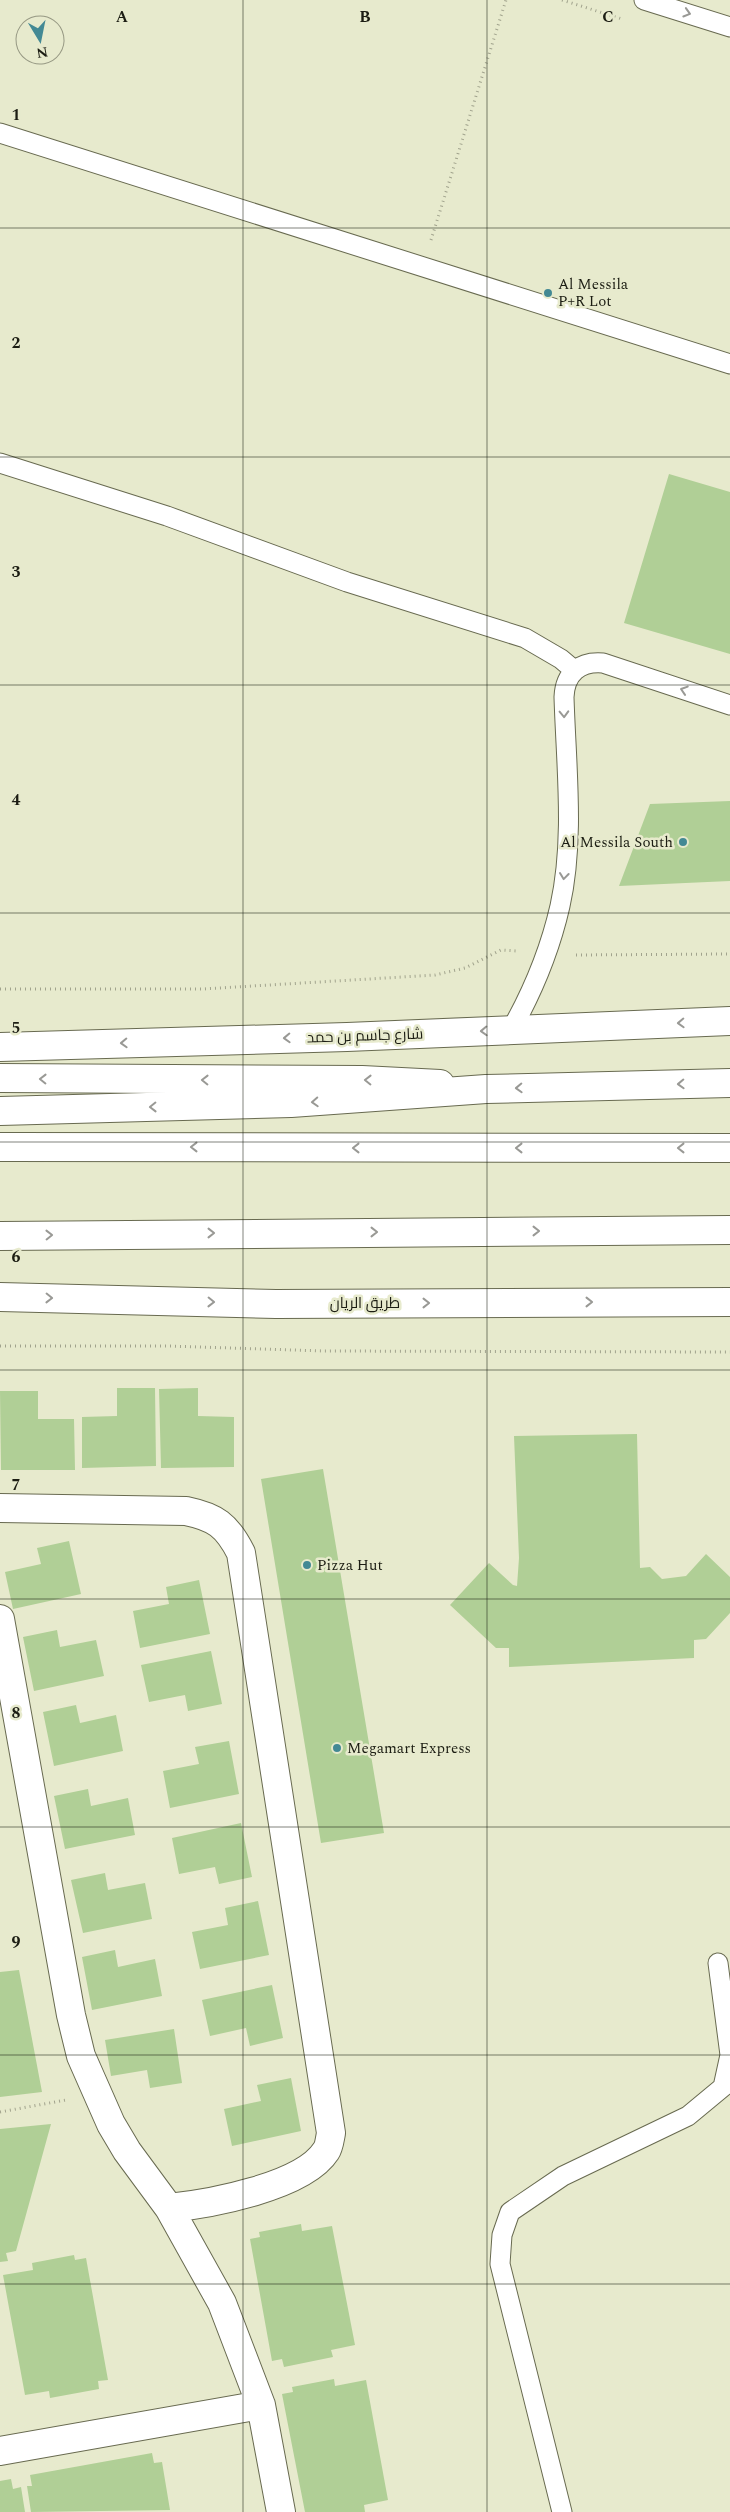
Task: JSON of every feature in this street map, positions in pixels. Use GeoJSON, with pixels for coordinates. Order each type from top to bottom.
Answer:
{"type":"FeatureCollection","features":[{"type":"Feature","properties":{"kind":"main road","name":"شارع جاسم بن حمد"},"geometry":{"type":"LineString","coordinates":[[0,1046],[730,1021]]}},
{"type":"Feature","properties":{"kind":"main road"},"geometry":{"type":"LineString","coordinates":[[0,1078],[372,1080],[421,1082],[486,1089]]}},
{"type":"Feature","properties":{"kind":"main road"},"geometry":{"type":"LineString","coordinates":[[0,1111],[291,1103],[486,1089],[730,1082]]}},
{"type":"Feature","properties":{"kind":"main road"},"geometry":{"type":"LineString","coordinates":[[0,1147],[730,1148]]}},
{"type":"Feature","properties":{"kind":"main road"},"geometry":{"type":"LineString","coordinates":[[0,1236],[730,1230]]}},
{"type":"Feature","properties":{"kind":"main road","name":"طريق الريان"},"geometry":{"type":"LineString","coordinates":[[0,1297],[276,1304],[730,1302]]}},
{"type":"Feature","properties":{"kind":"main road"},"geometry":{"type":"LineString","coordinates":[[0,1508],[186,1511],[214,1519],[230,1534],[240,1552],[331,2133],[327,2151],[307,2170],[285,2180],[234,2197],[193,2206],[168,2208]]}},
{"type":"Feature","properties":{"kind":"main road"},"geometry":{"type":"LineString","coordinates":[[0,1619],[71,2015],[81,2056],[97,2095],[127,2152],[168,2208],[222,2303],[261,2405],[281,2512]]}},
{"type":"Feature","properties":{"kind":"main road"},"geometry":{"type":"LineString","coordinates":[[0,2451],[261,2405]]}},
{"type":"Feature","properties":{"kind":"lane"},"geometry":{"type":"LineString","coordinates":[[644,0],[730,27]]}},
{"type":"Feature","properties":{"kind":"lane"},"geometry":{"type":"LineString","coordinates":[[0,133],[730,364]]}},
{"type":"Feature","properties":{"kind":"lane"},"geometry":{"type":"LineString","coordinates":[[0,464],[167,516],[347,582],[525,638],[548,650],[574,670]]}},
{"type":"Feature","properties":{"kind":"lane"},"geometry":{"type":"LineString","coordinates":[[511,1030],[536,981],[546,955],[560,905],[567,853],[564,687],[574,670],[583,664],[603,663],[730,705]]}},
{"type":"Feature","properties":{"kind":"lane"},"geometry":{"type":"LineString","coordinates":[[562,2512],[500,2264],[502,2235],[510,2212],[563,2176],[688,2116],[723,2087],[730,2055],[718,1963]]}},
{"type":"Feature","properties":{"kind":"path"},"geometry":{"type":"LineString","coordinates":[[422,266],[506,0]]}},
{"type":"Feature","properties":{"kind":"path"},"geometry":{"type":"LineString","coordinates":[[0,989],[203,989],[436,975],[465,968],[494,953],[510,949],[546,955],[730,954]]}},
{"type":"Feature","properties":{"kind":"path"},"geometry":{"type":"LineString","coordinates":[[0,1346],[168,1346],[324,1351],[730,1352]]}},
{"type":"Feature","properties":{"kind":"path"},"geometry":{"type":"LineString","coordinates":[[0,2112],[97,2095]]}},
{"type":"Feature","properties":{"kind":"building"},"geometry":{"type":"Polygon","coordinates":[[[669,474],[730,492],[730,654],[624,623],[669,474]]]}},
{"type":"Feature","properties":{"kind":"building","name":"Al Messila South"},"geometry":{"type":"Polygon","coordinates":[[[730,801],[730,881],[619,886],[650,804],[730,801]]]}},
{"type":"Feature","properties":{"kind":"building"},"geometry":{"type":"Polygon","coordinates":[[[117,1388],[155,1388],[156,1466],[82,1468],[82,1417],[117,1416],[117,1388]]]}},
{"type":"Feature","properties":{"kind":"building"},"geometry":{"type":"Polygon","coordinates":[[[198,1388],[198,1416],[234,1417],[234,1467],[161,1468],[159,1389],[198,1388]]]}},
{"type":"Feature","properties":{"kind":"building"},"geometry":{"type":"Polygon","coordinates":[[[0,1391],[38,1391],[38,1419],[74,1419],[75,1470],[1,1470],[0,1391]]]}},
{"type":"Feature","properties":{"kind":"building"},"geometry":{"type":"Polygon","coordinates":[[[637,1434],[640,1568],[650,1567],[662,1579],[686,1576],[706,1554],[730,1577],[730,1613],[706,1639],[694,1640],[694,1658],[509,1667],[509,1648],[496,1648],[450,1605],[489,1563],[513,1585],[517,1586],[519,1558],[514,1436],[637,1434]]]}},
{"type":"Feature","properties":{"kind":"building"},"geometry":{"type":"Polygon","coordinates":[[[323,1469],[384,1833],[321,1843],[261,1479],[323,1469]]]}},
{"type":"Feature","properties":{"kind":"building"},"geometry":{"type":"Polygon","coordinates":[[[69,1541],[81,1594],[13,1609],[5,1572],[41,1564],[37,1548],[69,1541]]]}},
{"type":"Feature","properties":{"kind":"building"},"geometry":{"type":"Polygon","coordinates":[[[199,1580],[210,1634],[140,1648],[133,1611],[169,1604],[166,1587],[199,1580]]]}},
{"type":"Feature","properties":{"kind":"building"},"geometry":{"type":"Polygon","coordinates":[[[57,1630],[60,1647],[96,1640],[104,1676],[34,1691],[23,1637],[57,1630]]]}},
{"type":"Feature","properties":{"kind":"building"},"geometry":{"type":"Polygon","coordinates":[[[211,1651],[222,1704],[188,1711],[185,1695],[149,1702],[141,1665],[211,1651]]]}},
{"type":"Feature","properties":{"kind":"building"},"geometry":{"type":"Polygon","coordinates":[[[76,1705],[80,1723],[116,1715],[123,1751],[54,1766],[43,1712],[76,1705]]]}},
{"type":"Feature","properties":{"kind":"building"},"geometry":{"type":"Polygon","coordinates":[[[229,1741],[239,1794],[170,1808],[163,1771],[199,1764],[195,1747],[229,1741]]]}},
{"type":"Feature","properties":{"kind":"building"},"geometry":{"type":"Polygon","coordinates":[[[88,1789],[91,1806],[128,1798],[135,1835],[65,1849],[54,1796],[88,1789]]]}},
{"type":"Feature","properties":{"kind":"building"},"geometry":{"type":"Polygon","coordinates":[[[241,1823],[252,1877],[219,1884],[215,1867],[179,1874],[172,1838],[241,1823]]]}},
{"type":"Feature","properties":{"kind":"building"},"geometry":{"type":"Polygon","coordinates":[[[105,1873],[108,1890],[145,1883],[152,1919],[83,1933],[71,1880],[105,1873]]]}},
{"type":"Feature","properties":{"kind":"building"},"geometry":{"type":"Polygon","coordinates":[[[258,1901],[269,1955],[200,1969],[192,1932],[228,1925],[225,1908],[258,1901]]]}},
{"type":"Feature","properties":{"kind":"building"},"geometry":{"type":"Polygon","coordinates":[[[115,1950],[118,1967],[155,1959],[162,1996],[92,2010],[82,1957],[115,1950]]]}},
{"type":"Feature","properties":{"kind":"building"},"geometry":{"type":"Polygon","coordinates":[[[19,1970],[42,2092],[0,2097],[0,1972],[19,1970]]]}},
{"type":"Feature","properties":{"kind":"building"},"geometry":{"type":"Polygon","coordinates":[[[272,1985],[283,2038],[250,2046],[246,2028],[210,2036],[202,2000],[272,1985]]]}},
{"type":"Feature","properties":{"kind":"building"},"geometry":{"type":"Polygon","coordinates":[[[174,2029],[182,2083],[150,2088],[147,2070],[111,2076],[105,2040],[174,2029]]]}},
{"type":"Feature","properties":{"kind":"building"},"geometry":{"type":"Polygon","coordinates":[[[291,2078],[301,2131],[232,2146],[224,2109],[261,2101],[257,2085],[291,2078]]]}},
{"type":"Feature","properties":{"kind":"building"},"geometry":{"type":"Polygon","coordinates":[[[51,2124],[16,2251],[6,2253],[8,2261],[0,2262],[0,2129],[51,2124]]]}},
{"type":"Feature","properties":{"kind":"building"},"geometry":{"type":"Polygon","coordinates":[[[301,2224],[302,2231],[332,2226],[355,2345],[331,2350],[333,2357],[284,2367],[282,2359],[272,2361],[250,2239],[260,2237],[259,2232],[301,2224]]]}},
{"type":"Feature","properties":{"kind":"building"},"geometry":{"type":"Polygon","coordinates":[[[74,2255],[75,2260],[86,2258],[108,2380],[98,2381],[99,2389],[50,2398],[49,2391],[25,2395],[3,2275],[33,2270],[32,2263],[74,2255]]]}},
{"type":"Feature","properties":{"kind":"building"},"geometry":{"type":"Polygon","coordinates":[[[334,2379],[335,2386],[366,2380],[388,2500],[364,2505],[365,2512],[305,2512],[282,2394],[293,2392],[292,2387],[334,2379]]]}},
{"type":"Feature","properties":{"kind":"building"},"geometry":{"type":"Polygon","coordinates":[[[152,2453],[154,2463],[162,2462],[170,2510],[31,2512],[27,2486],[32,2486],[30,2475],[152,2453]]]}},
{"type":"Feature","properties":{"kind":"building"},"geometry":{"type":"Polygon","coordinates":[[[11,2479],[13,2489],[21,2487],[25,2512],[0,2512],[0,2481],[11,2479]]]}},
{"type":"Feature","properties":{"kind":"place","name":"Al Messila P+R Lot"},"geometry":{"type":"Point","coordinates":[548,293]}},
{"type":"Feature","properties":{"kind":"place","name":"Al Messila South"},"geometry":{"type":"Point","coordinates":[683,842]}},
{"type":"Feature","properties":{"kind":"place","name":"Pizza Hut"},"geometry":{"type":"Point","coordinates":[307,1565]}},
{"type":"Feature","properties":{"kind":"place","name":"Megamart Express"},"geometry":{"type":"Point","coordinates":[337,1748]}}]}
